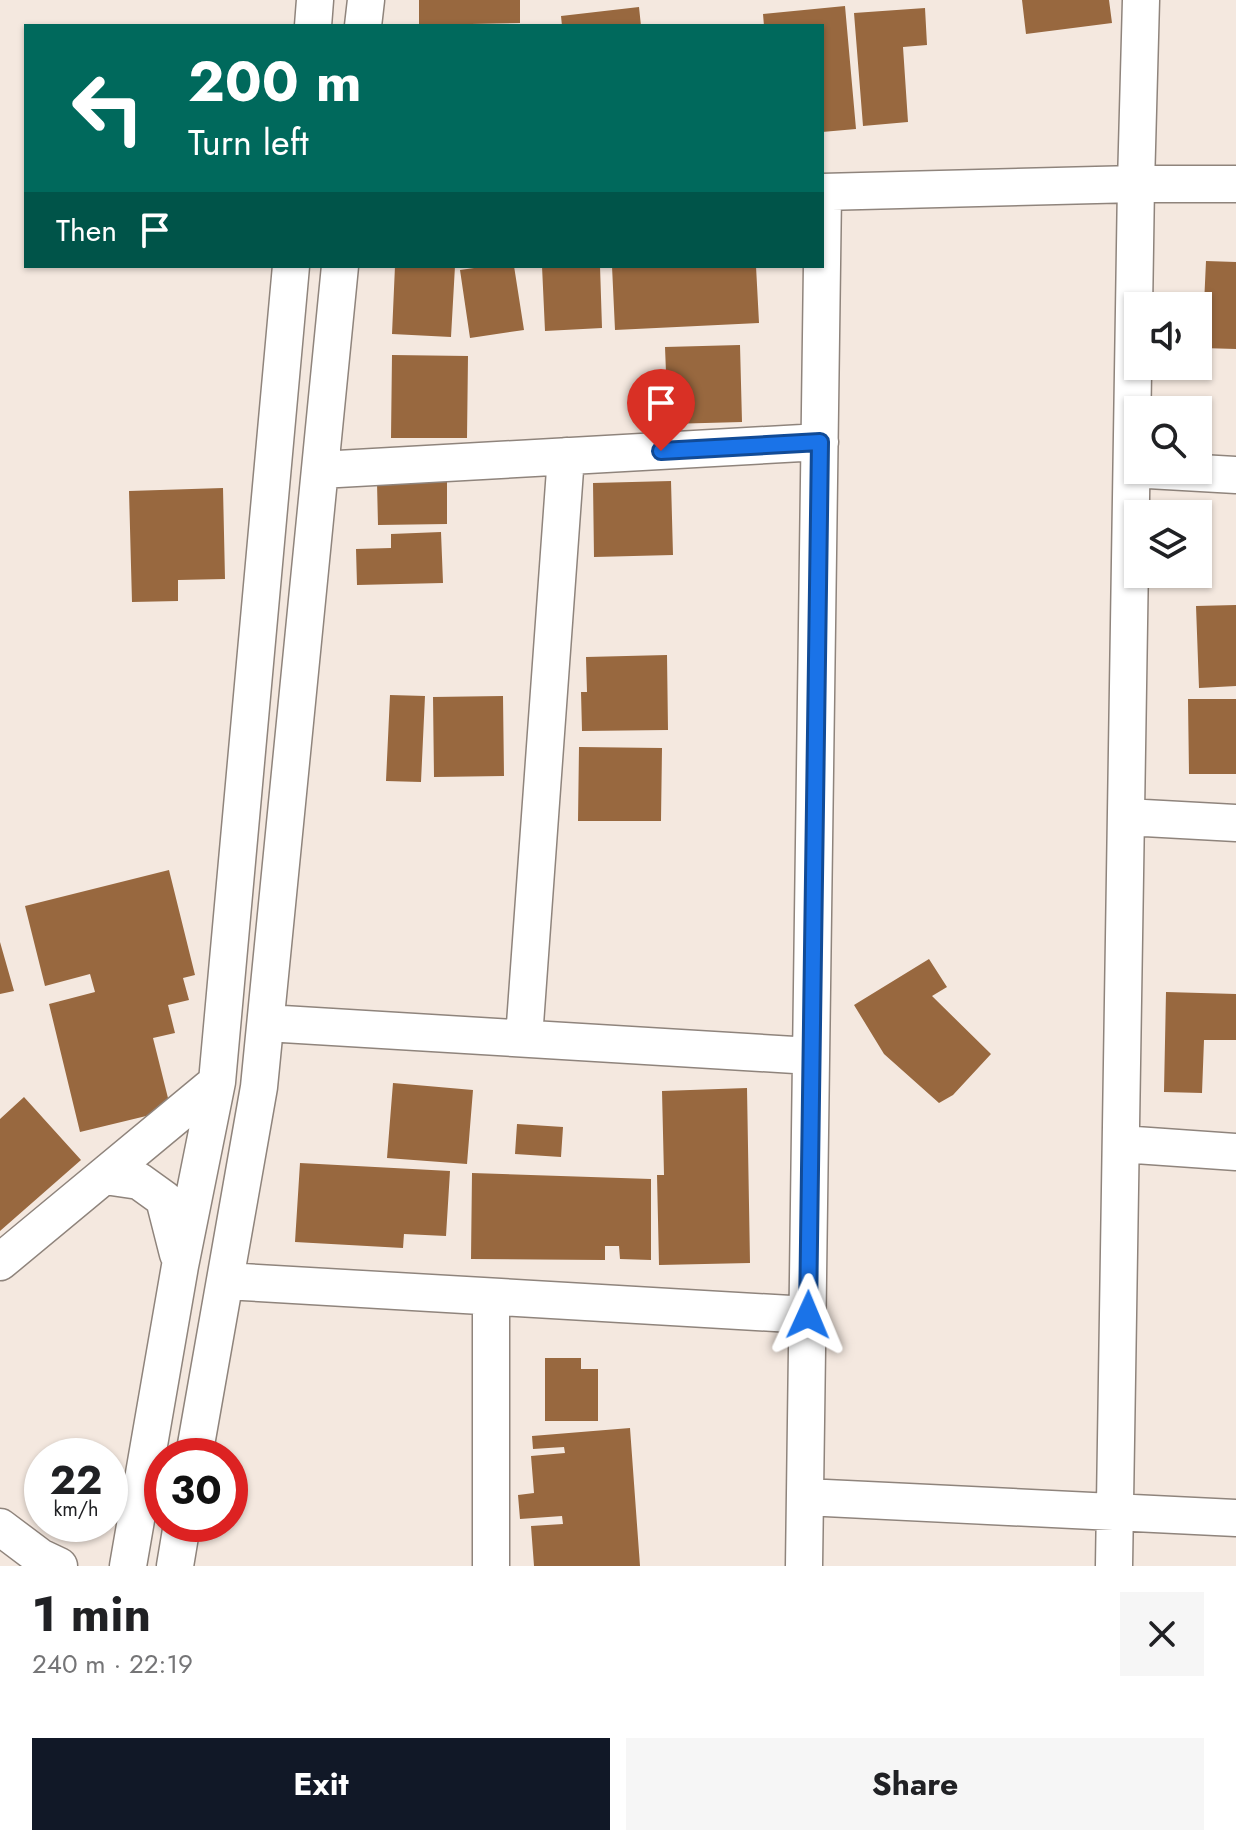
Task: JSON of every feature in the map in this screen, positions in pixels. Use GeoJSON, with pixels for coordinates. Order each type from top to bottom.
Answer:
{"type":"FeatureCollection","features":[{"type":"Feature","properties":{"kind":"street"},"geometry":{"type":"LineString","coordinates":[[313,24],[315,0]]}},
{"type":"Feature","properties":{"kind":"street"},"geometry":{"type":"LineString","coordinates":[[363,24],[366,0]]}},
{"type":"Feature","properties":{"kind":"street"},"geometry":{"type":"LineString","coordinates":[[1138,396],[1136,184],[1141,0]]}},
{"type":"Feature","properties":{"kind":"street"},"geometry":{"type":"LineString","coordinates":[[824,192],[1236,184]]}},
{"type":"Feature","properties":{"kind":"street"},"geometry":{"type":"LineString","coordinates":[[128,1566],[180,1266],[217,1082],[291,268]]}},
{"type":"Feature","properties":{"kind":"street"},"geometry":{"type":"LineString","coordinates":[[197,1438],[259,1087],[340,268]]}},
{"type":"Feature","properties":{"kind":"street"},"geometry":{"type":"LineString","coordinates":[[804,1566],[822,268]]}},
{"type":"Feature","properties":{"kind":"street"},"geometry":{"type":"LineString","coordinates":[[320,470],[820,442]]}},
{"type":"Feature","properties":{"kind":"street"},"geometry":{"type":"LineString","coordinates":[[524,1038],[566,456]]}},
{"type":"Feature","properties":{"kind":"street"},"geometry":{"type":"LineString","coordinates":[[1212,474],[1236,475]]}},
{"type":"Feature","properties":{"kind":"street"},"geometry":{"type":"LineString","coordinates":[[1114,1566],[1126,817],[1138,484]]}},
{"type":"Feature","properties":{"kind":"street"},"geometry":{"type":"LineString","coordinates":[[1126,817],[1236,823]]}},
{"type":"Feature","properties":{"kind":"street"},"geometry":{"type":"LineString","coordinates":[[266,1023],[811,1056]]}},
{"type":"Feature","properties":{"kind":"street"},"geometry":{"type":"LineString","coordinates":[[0,1262],[217,1082]]}},
{"type":"Feature","properties":{"kind":"street"},"geometry":{"type":"LineString","coordinates":[[1121,1144],[1236,1152]]}},
{"type":"Feature","properties":{"kind":"street"},"geometry":{"type":"LineString","coordinates":[[105,1176],[139,1181],[164,1199],[180,1266]]}},
{"type":"Feature","properties":{"kind":"street"},"geometry":{"type":"LineString","coordinates":[[225,1281],[808,1315]]}},
{"type":"Feature","properties":{"kind":"street"},"geometry":{"type":"LineString","coordinates":[[491,1297],[491,1566]]}},
{"type":"Feature","properties":{"kind":"street"},"geometry":{"type":"LineString","coordinates":[[153,1422],[184,1438]]}},
{"type":"Feature","properties":{"kind":"street"},"geometry":{"type":"LineString","coordinates":[[805,1497],[1236,1518]]}},
{"type":"Feature","properties":{"kind":"street"},"geometry":{"type":"LineString","coordinates":[[0,1527],[40,1557],[59,1566]]}},
{"type":"Feature","properties":{"kind":"street"},"geometry":{"type":"LineString","coordinates":[[175,1566],[179,1542]]}},
{"type":"Feature","properties":{"kind":"building"},"geometry":{"type":"Polygon","coordinates":[[[419,0],[520,0],[520,23],[419,24],[419,0]]]}},
{"type":"Feature","properties":{"kind":"building"},"geometry":{"type":"Polygon","coordinates":[[[1022,0],[1109,0],[1112,23],[1026,34],[1022,0]]]}},
{"type":"Feature","properties":{"kind":"building"},"geometry":{"type":"Polygon","coordinates":[[[845,6],[856,129],[824,132],[824,24],[764,24],[763,14],[845,6]]]}},
{"type":"Feature","properties":{"kind":"building"},"geometry":{"type":"Polygon","coordinates":[[[639,7],[641,24],[562,24],[561,16],[639,7]]]}},
{"type":"Feature","properties":{"kind":"building"},"geometry":{"type":"Polygon","coordinates":[[[925,8],[927,45],[903,47],[908,122],[863,126],[854,13],[925,8]]]}},
{"type":"Feature","properties":{"kind":"building"},"geometry":{"type":"Polygon","coordinates":[[[1206,261],[1236,262],[1236,349],[1212,348],[1212,292],[1205,292],[1206,261]]]}},
{"type":"Feature","properties":{"kind":"building"},"geometry":{"type":"Polygon","coordinates":[[[395,268],[455,268],[451,337],[392,334],[395,268]]]}},
{"type":"Feature","properties":{"kind":"building"},"geometry":{"type":"Polygon","coordinates":[[[514,268],[524,330],[470,338],[460,270],[514,268]]]}},
{"type":"Feature","properties":{"kind":"building"},"geometry":{"type":"Polygon","coordinates":[[[542,268],[600,268],[602,328],[545,331],[542,268]]]}},
{"type":"Feature","properties":{"kind":"building"},"geometry":{"type":"Polygon","coordinates":[[[612,268],[756,268],[759,323],[615,330],[612,268]]]}},
{"type":"Feature","properties":{"kind":"building"},"geometry":{"type":"Polygon","coordinates":[[[740,345],[742,422],[668,424],[665,347],[740,345]]]}},
{"type":"Feature","properties":{"kind":"building"},"geometry":{"type":"Polygon","coordinates":[[[392,355],[468,356],[467,438],[391,438],[392,355]]]}},
{"type":"Feature","properties":{"kind":"building"},"geometry":{"type":"Polygon","coordinates":[[[671,481],[673,555],[594,557],[593,483],[671,481]]]}},
{"type":"Feature","properties":{"kind":"building"},"geometry":{"type":"Polygon","coordinates":[[[447,482],[447,524],[378,525],[377,483],[447,482]]]}},
{"type":"Feature","properties":{"kind":"building"},"geometry":{"type":"Polygon","coordinates":[[[223,488],[225,579],[178,580],[178,601],[132,602],[129,491],[223,488]]]}},
{"type":"Feature","properties":{"kind":"building"},"geometry":{"type":"Polygon","coordinates":[[[441,532],[443,583],[357,585],[356,549],[391,548],[391,534],[441,532]]]}},
{"type":"Feature","properties":{"kind":"building"},"geometry":{"type":"Polygon","coordinates":[[[1236,605],[1236,686],[1199,688],[1196,606],[1236,605]]]}},
{"type":"Feature","properties":{"kind":"building"},"geometry":{"type":"Polygon","coordinates":[[[667,655],[668,730],[582,731],[581,692],[587,692],[586,657],[667,655]]]}},
{"type":"Feature","properties":{"kind":"building"},"geometry":{"type":"Polygon","coordinates":[[[390,695],[425,696],[421,782],[386,781],[390,695]]]}},
{"type":"Feature","properties":{"kind":"building"},"geometry":{"type":"Polygon","coordinates":[[[503,696],[504,776],[434,777],[433,697],[503,696]]]}},
{"type":"Feature","properties":{"kind":"building"},"geometry":{"type":"Polygon","coordinates":[[[1188,699],[1236,699],[1236,774],[1189,774],[1188,699]]]}},
{"type":"Feature","properties":{"kind":"building"},"geometry":{"type":"Polygon","coordinates":[[[579,747],[662,748],[661,821],[578,821],[579,747]]]}},
{"type":"Feature","properties":{"kind":"building"},"geometry":{"type":"Polygon","coordinates":[[[169,870],[195,975],[183,978],[189,1000],[168,1005],[175,1033],[153,1038],[171,1110],[80,1132],[49,1004],[95,992],[90,974],[45,986],[25,906],[169,870]]]}},
{"type":"Feature","properties":{"kind":"building"},"geometry":{"type":"Polygon","coordinates":[[[0,942],[14,991],[0,994],[0,942]]]}},
{"type":"Feature","properties":{"kind":"building"},"geometry":{"type":"Polygon","coordinates":[[[929,959],[947,987],[932,996],[991,1054],[953,1095],[939,1103],[884,1054],[854,1005],[929,959]]]}},
{"type":"Feature","properties":{"kind":"building"},"geometry":{"type":"Polygon","coordinates":[[[1166,992],[1236,994],[1236,1040],[1204,1040],[1202,1093],[1164,1092],[1166,992]]]}},
{"type":"Feature","properties":{"kind":"building"},"geometry":{"type":"Polygon","coordinates":[[[393,1083],[473,1090],[467,1164],[387,1158],[393,1083]]]}},
{"type":"Feature","properties":{"kind":"building"},"geometry":{"type":"Polygon","coordinates":[[[747,1088],[750,1263],[659,1265],[657,1175],[664,1175],[662,1091],[747,1088]]]}},
{"type":"Feature","properties":{"kind":"building"},"geometry":{"type":"Polygon","coordinates":[[[24,1097],[81,1160],[0,1231],[0,1119],[24,1097]]]}},
{"type":"Feature","properties":{"kind":"building"},"geometry":{"type":"Polygon","coordinates":[[[517,1124],[563,1127],[561,1157],[515,1154],[517,1124]]]}},
{"type":"Feature","properties":{"kind":"building"},"geometry":{"type":"Polygon","coordinates":[[[300,1163],[450,1171],[446,1236],[404,1234],[403,1248],[295,1242],[300,1163]]]}},
{"type":"Feature","properties":{"kind":"building"},"geometry":{"type":"Polygon","coordinates":[[[472,1173],[651,1179],[651,1260],[620,1259],[619,1246],[605,1246],[605,1260],[471,1259],[472,1173]]]}},
{"type":"Feature","properties":{"kind":"building"},"geometry":{"type":"Polygon","coordinates":[[[545,1358],[581,1358],[581,1369],[598,1369],[598,1421],[545,1421],[545,1358]]]}},
{"type":"Feature","properties":{"kind":"building"},"geometry":{"type":"Polygon","coordinates":[[[630,1428],[640,1566],[534,1566],[531,1526],[563,1524],[562,1516],[520,1519],[518,1495],[534,1493],[531,1456],[565,1453],[564,1447],[533,1449],[532,1436],[630,1428]]]}},
{"type":"Feature","properties":{"kind":"route"},"geometry":{"type":"LineString","coordinates":[[661,451],[820,442],[808,1315]]}}]}
